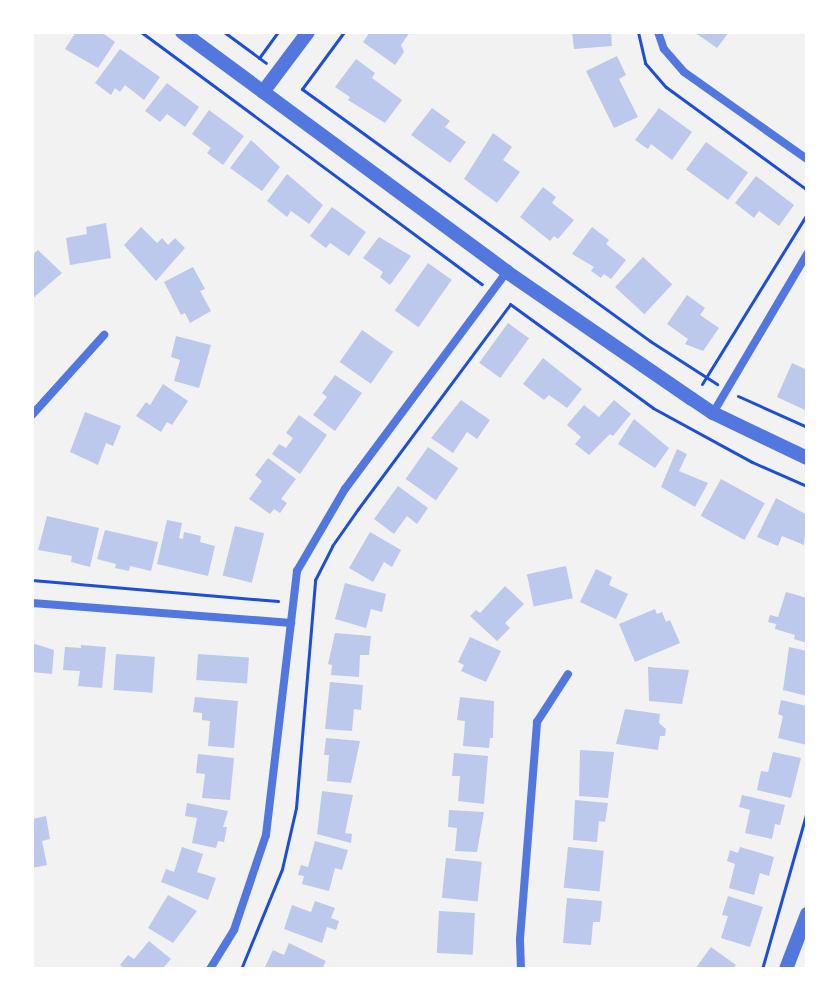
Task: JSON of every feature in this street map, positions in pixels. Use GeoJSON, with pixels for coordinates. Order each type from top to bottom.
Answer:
{"type":"FeatureCollection","features":[{"type":"Feature","properties":{"kind":"street"},"geometry":{"type":"LineString","coordinates":[[182,32],[507,272],[713,413],[807,458]]}},
{"type":"Feature","properties":{"kind":"street"},"geometry":{"type":"LineString","coordinates":[[263,92],[308,32]]}},
{"type":"Feature","properties":{"kind":"street"},"geometry":{"type":"LineString","coordinates":[[658,32],[664,49],[684,72],[807,159]]}},
{"type":"Feature","properties":{"kind":"street"},"geometry":{"type":"LineString","coordinates":[[713,413],[807,254]]}},
{"type":"Feature","properties":{"kind":"street"},"geometry":{"type":"LineString","coordinates":[[210,969],[234,930],[266,835],[297,571],[345,489],[507,272]]}},
{"type":"Feature","properties":{"kind":"street"},"geometry":{"type":"LineString","coordinates":[[32,415],[104,335]]}},
{"type":"Feature","properties":{"kind":"street"},"geometry":{"type":"LineString","coordinates":[[32,603],[291,623]]}},
{"type":"Feature","properties":{"kind":"street"},"geometry":{"type":"LineString","coordinates":[[521,969],[520,939],[537,722],[568,674]]}},
{"type":"Feature","properties":{"kind":"street"},"geometry":{"type":"LineString","coordinates":[[786,969],[807,914]]}},
{"type":"Feature","properties":{"kind":"path"},"geometry":{"type":"LineString","coordinates":[[141,32],[478,280]]}},
{"type":"Feature","properties":{"kind":"path"},"geometry":{"type":"LineString","coordinates":[[224,32],[268,65]]}},
{"type":"Feature","properties":{"kind":"path"},"geometry":{"type":"LineString","coordinates":[[259,58],[278,32]]}},
{"type":"Feature","properties":{"kind":"path"},"geometry":{"type":"LineString","coordinates":[[344,32],[302,89],[650,341],[706,377],[807,214]]}},
{"type":"Feature","properties":{"kind":"path"},"geometry":{"type":"LineString","coordinates":[[638,32],[645,63],[666,87],[807,190]]}},
{"type":"Feature","properties":{"kind":"path"},"geometry":{"type":"LineString","coordinates":[[241,969],[282,869],[296,808],[315,580],[332,546],[358,509],[510,304],[653,408],[752,462],[807,486]]}},
{"type":"Feature","properties":{"kind":"path"},"geometry":{"type":"LineString","coordinates":[[739,396],[807,427]]}},
{"type":"Feature","properties":{"kind":"path"},"geometry":{"type":"LineString","coordinates":[[32,580],[278,601]]}},
{"type":"Feature","properties":{"kind":"path"},"geometry":{"type":"LineString","coordinates":[[762,969],[807,811]]}},
{"type":"Feature","properties":{"kind":"building"},"geometry":{"type":"Polygon","coordinates":[[[76,32],[101,32],[115,42],[98,68],[65,49],[76,32]]]}},
{"type":"Feature","properties":{"kind":"building"},"geometry":{"type":"Polygon","coordinates":[[[370,32],[410,32],[401,45],[404,52],[395,65],[363,42],[370,32]]]}},
{"type":"Feature","properties":{"kind":"building"},"geometry":{"type":"Polygon","coordinates":[[[572,32],[611,32],[612,46],[574,49],[572,32]]]}},
{"type":"Feature","properties":{"kind":"building"},"geometry":{"type":"Polygon","coordinates":[[[694,32],[729,32],[717,48],[694,32]]]}},
{"type":"Feature","properties":{"kind":"building"},"geometry":{"type":"Polygon","coordinates":[[[120,49],[160,77],[144,100],[125,85],[120,92],[115,88],[111,95],[95,83],[120,49]]]}},
{"type":"Feature","properties":{"kind":"building"},"geometry":{"type":"Polygon","coordinates":[[[617,56],[626,75],[619,79],[638,117],[614,128],[586,71],[617,56]]]}},
{"type":"Feature","properties":{"kind":"building"},"geometry":{"type":"Polygon","coordinates":[[[356,59],[375,73],[372,78],[402,100],[385,123],[348,100],[350,97],[335,87],[356,59]]]}},
{"type":"Feature","properties":{"kind":"building"},"geometry":{"type":"Polygon","coordinates":[[[167,83],[199,107],[185,127],[167,114],[160,122],[145,111],[167,83]]]}},
{"type":"Feature","properties":{"kind":"building"},"geometry":{"type":"Polygon","coordinates":[[[432,108],[450,121],[445,127],[466,142],[450,163],[411,135],[432,108]]]}},
{"type":"Feature","properties":{"kind":"building"},"geometry":{"type":"Polygon","coordinates":[[[659,108],[692,132],[672,160],[651,144],[648,149],[635,140],[659,108]]]}},
{"type":"Feature","properties":{"kind":"building"},"geometry":{"type":"Polygon","coordinates":[[[209,110],[244,136],[223,165],[207,153],[211,148],[192,134],[209,110]]]}},
{"type":"Feature","properties":{"kind":"building"},"geometry":{"type":"Polygon","coordinates":[[[493,133],[512,147],[503,160],[520,172],[497,203],[464,179],[493,133]]]}},
{"type":"Feature","properties":{"kind":"building"},"geometry":{"type":"Polygon","coordinates":[[[251,140],[280,167],[262,191],[230,168],[251,140]]]}},
{"type":"Feature","properties":{"kind":"building"},"geometry":{"type":"Polygon","coordinates":[[[706,142],[748,173],[728,200],[686,170],[706,142]]]}},
{"type":"Feature","properties":{"kind":"building"},"geometry":{"type":"Polygon","coordinates":[[[287,174],[323,205],[309,224],[291,211],[287,217],[267,201],[287,174]]]}},
{"type":"Feature","properties":{"kind":"building"},"geometry":{"type":"Polygon","coordinates":[[[756,176],[794,205],[779,226],[759,211],[754,218],[735,203],[756,176]]]}},
{"type":"Feature","properties":{"kind":"building"},"geometry":{"type":"Polygon","coordinates":[[[543,187],[556,197],[552,203],[574,220],[558,239],[554,236],[550,241],[520,217],[543,187]]]}},
{"type":"Feature","properties":{"kind":"building"},"geometry":{"type":"Polygon","coordinates":[[[332,207],[366,232],[349,256],[330,243],[326,248],[310,236],[332,207]]]}},
{"type":"Feature","properties":{"kind":"building"},"geometry":{"type":"Polygon","coordinates":[[[106,223],[111,258],[70,265],[66,238],[87,234],[86,227],[106,223]]]}},
{"type":"Feature","properties":{"kind":"building"},"geometry":{"type":"Polygon","coordinates":[[[141,227],[157,243],[162,238],[168,245],[175,238],[185,248],[156,281],[124,245],[141,227]]]}},
{"type":"Feature","properties":{"kind":"building"},"geometry":{"type":"Polygon","coordinates":[[[592,227],[609,240],[606,244],[626,260],[611,279],[604,274],[601,278],[591,271],[594,267],[572,254],[592,227]]]}},
{"type":"Feature","properties":{"kind":"building"},"geometry":{"type":"Polygon","coordinates":[[[379,237],[411,256],[390,285],[380,277],[383,272],[363,258],[379,237]]]}},
{"type":"Feature","properties":{"kind":"building"},"geometry":{"type":"Polygon","coordinates":[[[38,250],[62,273],[32,299],[32,255],[38,250]]]}},
{"type":"Feature","properties":{"kind":"building"},"geometry":{"type":"Polygon","coordinates":[[[643,257],[672,284],[644,314],[615,287],[643,257]]]}},
{"type":"Feature","properties":{"kind":"building"},"geometry":{"type":"Polygon","coordinates":[[[428,263],[452,280],[418,327],[395,311],[428,263]]]}},
{"type":"Feature","properties":{"kind":"building"},"geometry":{"type":"Polygon","coordinates":[[[193,267],[205,289],[200,291],[211,311],[190,323],[185,313],[181,315],[164,282],[193,267]]]}},
{"type":"Feature","properties":{"kind":"building"},"geometry":{"type":"Polygon","coordinates":[[[687,295],[705,308],[700,315],[719,328],[703,351],[685,344],[688,339],[667,324],[687,295]]]}},
{"type":"Feature","properties":{"kind":"building"},"geometry":{"type":"Polygon","coordinates":[[[508,323],[529,338],[500,378],[479,363],[508,323]]]}},
{"type":"Feature","properties":{"kind":"building"},"geometry":{"type":"Polygon","coordinates":[[[362,330],[393,352],[371,384],[340,362],[362,330]]]}},
{"type":"Feature","properties":{"kind":"building"},"geometry":{"type":"Polygon","coordinates":[[[176,336],[211,345],[199,388],[174,381],[180,360],[171,357],[176,336]]]}},
{"type":"Feature","properties":{"kind":"building"},"geometry":{"type":"Polygon","coordinates":[[[543,358],[582,389],[567,408],[549,395],[544,400],[523,384],[543,358]]]}},
{"type":"Feature","properties":{"kind":"building"},"geometry":{"type":"Polygon","coordinates":[[[792,363],[807,370],[807,411],[777,397],[792,363]]]}},
{"type":"Feature","properties":{"kind":"building"},"geometry":{"type":"Polygon","coordinates":[[[335,375],[362,393],[335,431],[313,415],[327,397],[322,393],[335,375]]]}},
{"type":"Feature","properties":{"kind":"building"},"geometry":{"type":"Polygon","coordinates":[[[163,384],[188,401],[172,425],[167,422],[161,432],[136,416],[146,402],[150,405],[163,384]]]}},
{"type":"Feature","properties":{"kind":"building"},"geometry":{"type":"Polygon","coordinates":[[[461,400],[490,420],[477,439],[467,432],[453,453],[431,438],[461,400]]]}},
{"type":"Feature","properties":{"kind":"building"},"geometry":{"type":"Polygon","coordinates":[[[614,400],[631,414],[613,436],[610,434],[589,455],[575,444],[581,437],[567,425],[584,405],[599,417],[614,400]]]}},
{"type":"Feature","properties":{"kind":"building"},"geometry":{"type":"Polygon","coordinates":[[[85,412],[121,426],[113,446],[106,443],[98,465],[70,452],[85,412]]]}},
{"type":"Feature","properties":{"kind":"building"},"geometry":{"type":"Polygon","coordinates":[[[299,415],[327,435],[300,474],[272,454],[279,444],[286,448],[293,438],[286,433],[299,415]]]}},
{"type":"Feature","properties":{"kind":"building"},"geometry":{"type":"Polygon","coordinates":[[[634,419],[669,448],[655,468],[618,444],[634,419]]]}},
{"type":"Feature","properties":{"kind":"building"},"geometry":{"type":"Polygon","coordinates":[[[428,447],[458,468],[436,500],[406,479],[428,447]]]}},
{"type":"Feature","properties":{"kind":"building"},"geometry":{"type":"Polygon","coordinates":[[[677,449],[687,454],[679,471],[708,483],[695,507],[661,487],[677,449]]]}},
{"type":"Feature","properties":{"kind":"building"},"geometry":{"type":"Polygon","coordinates":[[[268,458],[296,479],[281,499],[287,503],[280,513],[274,509],[270,514],[249,499],[262,481],[255,475],[268,458]]]}},
{"type":"Feature","properties":{"kind":"building"},"geometry":{"type":"Polygon","coordinates":[[[721,479],[765,503],[744,540],[701,516],[721,479]]]}},
{"type":"Feature","properties":{"kind":"building"},"geometry":{"type":"Polygon","coordinates":[[[398,486],[428,508],[417,524],[407,516],[394,534],[374,519],[398,486]]]}},
{"type":"Feature","properties":{"kind":"building"},"geometry":{"type":"Polygon","coordinates":[[[776,498],[807,515],[804,545],[782,536],[778,546],[757,537],[776,498]]]}},
{"type":"Feature","properties":{"kind":"building"},"geometry":{"type":"Polygon","coordinates":[[[47,516],[99,528],[90,567],[71,562],[72,556],[38,550],[47,516]]]}},
{"type":"Feature","properties":{"kind":"building"},"geometry":{"type":"Polygon","coordinates":[[[167,520],[182,523],[179,538],[183,539],[184,532],[201,536],[200,542],[215,546],[208,576],[157,564],[167,520]]]}},
{"type":"Feature","properties":{"kind":"building"},"geometry":{"type":"Polygon","coordinates":[[[235,526],[264,533],[252,583],[223,575],[235,526]]]}},
{"type":"Feature","properties":{"kind":"building"},"geometry":{"type":"Polygon","coordinates":[[[105,530],[158,542],[151,571],[130,566],[129,571],[115,568],[116,564],[97,559],[105,530]]]}},
{"type":"Feature","properties":{"kind":"building"},"geometry":{"type":"Polygon","coordinates":[[[370,532],[401,550],[392,567],[384,562],[373,582],[349,568],[370,532]]]}},
{"type":"Feature","properties":{"kind":"building"},"geometry":{"type":"Polygon","coordinates":[[[566,566],[573,598],[534,607],[527,574],[566,566]]]}},
{"type":"Feature","properties":{"kind":"building"},"geometry":{"type":"Polygon","coordinates":[[[596,569],[612,577],[609,585],[628,594],[616,619],[580,602],[596,569]]]}},
{"type":"Feature","properties":{"kind":"building"},"geometry":{"type":"Polygon","coordinates":[[[345,583],[386,594],[382,612],[371,609],[366,628],[335,619],[345,583]]]}},
{"type":"Feature","properties":{"kind":"building"},"geometry":{"type":"Polygon","coordinates":[[[505,586],[524,604],[505,623],[510,628],[497,641],[470,616],[476,610],[480,613],[505,586]]]}},
{"type":"Feature","properties":{"kind":"building"},"geometry":{"type":"Polygon","coordinates":[[[786,592],[807,598],[807,643],[794,639],[795,635],[775,629],[776,624],[768,622],[770,615],[778,617],[786,592]]]}},
{"type":"Feature","properties":{"kind":"building"},"geometry":{"type":"Polygon","coordinates":[[[655,609],[657,614],[662,612],[666,622],[670,620],[680,643],[635,662],[619,624],[655,609]]]}},
{"type":"Feature","properties":{"kind":"building"},"geometry":{"type":"Polygon","coordinates":[[[335,633],[371,636],[369,655],[360,655],[359,677],[331,675],[332,665],[328,664],[335,633]]]}},
{"type":"Feature","properties":{"kind":"building"},"geometry":{"type":"Polygon","coordinates":[[[470,637],[501,651],[486,682],[461,671],[464,665],[458,662],[470,637]]]}},
{"type":"Feature","properties":{"kind":"building"},"geometry":{"type":"Polygon","coordinates":[[[32,643],[54,650],[52,674],[32,672],[32,643]]]}},
{"type":"Feature","properties":{"kind":"building"},"geometry":{"type":"Polygon","coordinates":[[[81,645],[106,647],[102,688],[78,686],[80,671],[63,670],[65,647],[81,648],[81,645]]]}},
{"type":"Feature","properties":{"kind":"building"},"geometry":{"type":"Polygon","coordinates":[[[789,647],[807,651],[807,696],[783,690],[789,647]]]}},
{"type":"Feature","properties":{"kind":"building"},"geometry":{"type":"Polygon","coordinates":[[[116,654],[155,657],[152,693],[113,690],[116,654]]]}},
{"type":"Feature","properties":{"kind":"building"},"geometry":{"type":"Polygon","coordinates":[[[198,654],[249,658],[247,683],[196,680],[198,654]]]}},
{"type":"Feature","properties":{"kind":"building"},"geometry":{"type":"Polygon","coordinates":[[[648,667],[689,670],[682,704],[649,701],[648,667]]]}},
{"type":"Feature","properties":{"kind":"building"},"geometry":{"type":"Polygon","coordinates":[[[330,682],[363,685],[361,710],[354,709],[352,731],[325,729],[330,682]]]}},
{"type":"Feature","properties":{"kind":"building"},"geometry":{"type":"Polygon","coordinates":[[[195,697],[238,701],[234,748],[208,746],[210,721],[202,720],[202,713],[193,712],[195,697]]]}},
{"type":"Feature","properties":{"kind":"building"},"geometry":{"type":"Polygon","coordinates":[[[460,697],[494,701],[493,738],[490,738],[489,748],[463,746],[465,721],[457,720],[460,697]]]}},
{"type":"Feature","properties":{"kind":"building"},"geometry":{"type":"Polygon","coordinates":[[[781,700],[807,706],[807,745],[778,738],[783,716],[778,714],[781,700]]]}},
{"type":"Feature","properties":{"kind":"building"},"geometry":{"type":"Polygon","coordinates":[[[625,709],[660,714],[659,723],[666,729],[665,736],[660,736],[658,750],[616,744],[625,709]]]}},
{"type":"Feature","properties":{"kind":"building"},"geometry":{"type":"Polygon","coordinates":[[[326,738],[360,741],[351,783],[327,781],[329,755],[324,755],[326,738]]]}},
{"type":"Feature","properties":{"kind":"building"},"geometry":{"type":"Polygon","coordinates":[[[580,750],[614,752],[608,798],[579,796],[580,750]]]}},
{"type":"Feature","properties":{"kind":"building"},"geometry":{"type":"Polygon","coordinates":[[[773,752],[801,758],[791,798],[757,790],[761,771],[768,772],[773,752]]]}},
{"type":"Feature","properties":{"kind":"building"},"geometry":{"type":"Polygon","coordinates":[[[454,753],[488,756],[484,804],[458,801],[460,776],[452,776],[454,753]]]}},
{"type":"Feature","properties":{"kind":"building"},"geometry":{"type":"Polygon","coordinates":[[[198,754],[234,758],[230,800],[202,798],[205,774],[196,773],[198,754]]]}},
{"type":"Feature","properties":{"kind":"building"},"geometry":{"type":"Polygon","coordinates":[[[322,791],[353,795],[345,833],[352,834],[351,843],[317,834],[322,791]]]}},
{"type":"Feature","properties":{"kind":"building"},"geometry":{"type":"Polygon","coordinates":[[[742,795],[785,805],[780,825],[775,824],[772,839],[745,833],[750,810],[739,807],[742,795]]]}},
{"type":"Feature","properties":{"kind":"building"},"geometry":{"type":"Polygon","coordinates":[[[575,800],[608,803],[605,822],[599,821],[597,842],[573,840],[575,800]]]}},
{"type":"Feature","properties":{"kind":"building"},"geometry":{"type":"Polygon","coordinates":[[[187,803],[228,811],[223,827],[227,827],[224,842],[218,841],[216,848],[192,843],[197,818],[185,816],[187,803]]]}},
{"type":"Feature","properties":{"kind":"building"},"geometry":{"type":"Polygon","coordinates":[[[449,810],[484,812],[477,852],[455,851],[457,828],[448,827],[449,810]]]}},
{"type":"Feature","properties":{"kind":"building"},"geometry":{"type":"Polygon","coordinates":[[[46,816],[50,839],[42,841],[47,865],[32,868],[32,819],[46,816]]]}},
{"type":"Feature","properties":{"kind":"building"},"geometry":{"type":"Polygon","coordinates":[[[315,841],[348,850],[342,870],[335,868],[329,891],[302,884],[304,876],[298,875],[301,865],[308,867],[315,841]]]}},
{"type":"Feature","properties":{"kind":"building"},"geometry":{"type":"Polygon","coordinates":[[[182,847],[203,854],[197,872],[216,878],[208,900],[161,882],[166,869],[174,872],[182,847]]]}},
{"type":"Feature","properties":{"kind":"building"},"geometry":{"type":"Polygon","coordinates":[[[568,847],[604,851],[600,892],[564,888],[568,847]]]}},
{"type":"Feature","properties":{"kind":"building"},"geometry":{"type":"Polygon","coordinates":[[[740,847],[774,857],[769,876],[760,873],[754,895],[729,888],[735,864],[727,861],[730,850],[738,853],[740,847]]]}},
{"type":"Feature","properties":{"kind":"building"},"geometry":{"type":"Polygon","coordinates":[[[446,858],[482,862],[478,902],[442,898],[446,858]]]}},
{"type":"Feature","properties":{"kind":"building"},"geometry":{"type":"Polygon","coordinates":[[[168,895],[197,911],[173,943],[148,928],[168,895]]]}},
{"type":"Feature","properties":{"kind":"building"},"geometry":{"type":"Polygon","coordinates":[[[728,896],[763,907],[750,947],[721,938],[728,916],[722,915],[728,896]]]}},
{"type":"Feature","properties":{"kind":"building"},"geometry":{"type":"Polygon","coordinates":[[[567,898],[602,901],[600,922],[593,922],[591,945],[563,943],[567,898]]]}},
{"type":"Feature","properties":{"kind":"building"},"geometry":{"type":"Polygon","coordinates":[[[315,901],[335,908],[331,918],[339,921],[336,930],[327,927],[322,943],[284,929],[292,905],[311,912],[315,901]]]}},
{"type":"Feature","properties":{"kind":"building"},"geometry":{"type":"Polygon","coordinates":[[[439,911],[475,913],[473,955],[437,953],[439,911]]]}},
{"type":"Feature","properties":{"kind":"building"},"geometry":{"type":"Polygon","coordinates":[[[149,941],[171,959],[162,969],[125,969],[120,965],[128,955],[134,959],[149,941]]]}},
{"type":"Feature","properties":{"kind":"building"},"geometry":{"type":"Polygon","coordinates":[[[289,943],[326,961],[322,969],[264,969],[273,950],[284,955],[289,943]]]}},
{"type":"Feature","properties":{"kind":"building"},"geometry":{"type":"Polygon","coordinates":[[[711,947],[736,965],[732,969],[695,969],[711,947]]]}}]}
